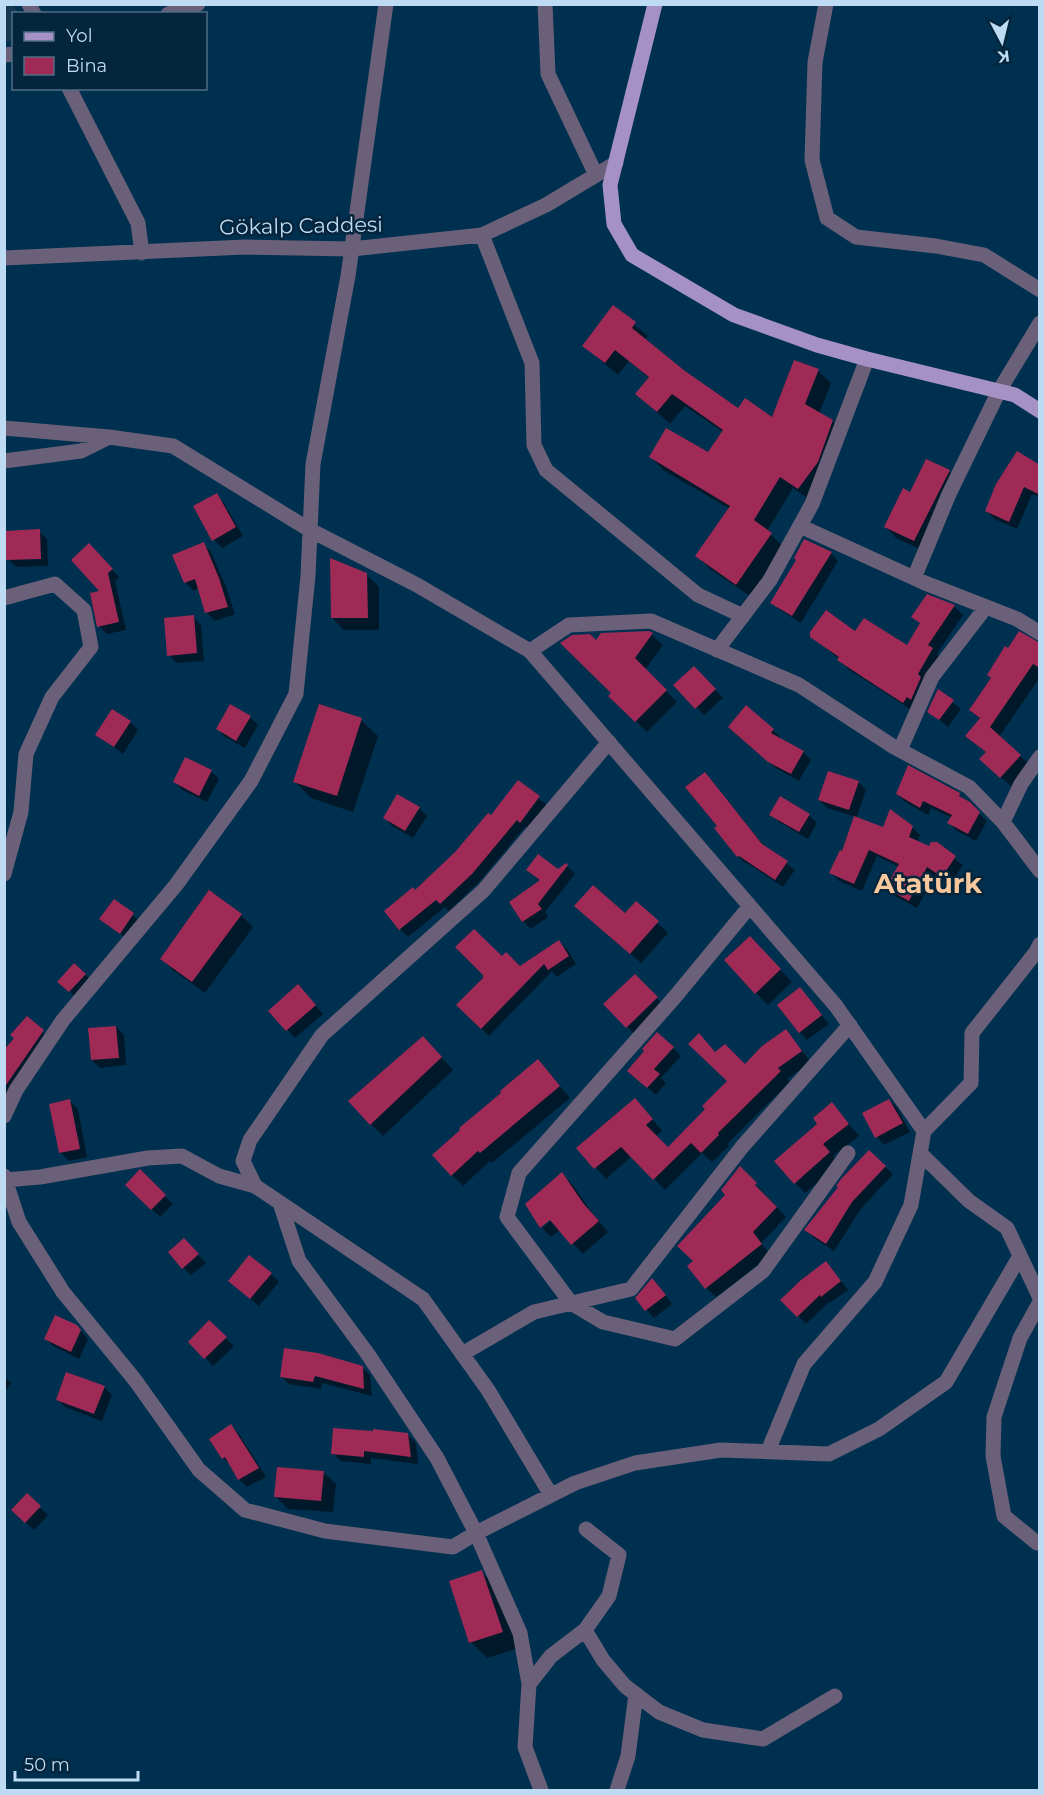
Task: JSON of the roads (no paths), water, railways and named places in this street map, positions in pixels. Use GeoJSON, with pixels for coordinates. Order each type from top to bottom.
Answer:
{"type":"FeatureCollection","features":[{"type":"Feature","properties":{"kind":"main road"},"geometry":{"type":"LineString","coordinates":[[655,4],[610,185],[614,225],[632,255],[734,315],[817,345],[1015,395],[1040,411]]}},
{"type":"Feature","properties":{"kind":"street"},"geometry":{"type":"LineString","coordinates":[[174,12],[198,4]]}},
{"type":"Feature","properties":{"kind":"street"},"geometry":{"type":"LineString","coordinates":[[4,1116],[16,1090],[63,1020],[176,885],[251,781],[296,694],[314,464],[352,249],[386,4]]}},
{"type":"Feature","properties":{"kind":"street"},"geometry":{"type":"LineString","coordinates":[[545,4],[548,74],[596,175]]}},
{"type":"Feature","properties":{"kind":"street"},"geometry":{"type":"LineString","coordinates":[[826,4],[814,62],[812,160],[827,218],[856,237],[936,246],[984,255],[1040,290]]}},
{"type":"Feature","properties":{"kind":"street"},"geometry":{"type":"LineString","coordinates":[[70,90],[138,223],[142,253]]}},
{"type":"Feature","properties":{"kind":"street","name":"Gökalp Caddesi"},"geometry":{"type":"LineString","coordinates":[[4,258],[245,247],[352,249],[482,235],[546,205],[616,163]]}},
{"type":"Feature","properties":{"kind":"street"},"geometry":{"type":"LineString","coordinates":[[482,235],[532,363],[534,445],[546,470],[698,595],[743,616]]}},
{"type":"Feature","properties":{"kind":"street"},"geometry":{"type":"LineString","coordinates":[[914,578],[950,494],[999,391],[1040,323]]}},
{"type":"Feature","properties":{"kind":"street"},"geometry":{"type":"LineString","coordinates":[[717,650],[770,580],[812,504],[867,359]]}},
{"type":"Feature","properties":{"kind":"street"},"geometry":{"type":"LineString","coordinates":[[4,428],[109,437],[173,446],[310,530],[417,585],[530,651],[836,1006],[924,1131]]}},
{"type":"Feature","properties":{"kind":"street"},"geometry":{"type":"LineString","coordinates":[[4,461],[81,451],[109,437]]}},
{"type":"Feature","properties":{"kind":"street"},"geometry":{"type":"LineString","coordinates":[[800,526],[914,578],[1017,620],[1040,633]]}},
{"type":"Feature","properties":{"kind":"street"},"geometry":{"type":"LineString","coordinates":[[4,598],[55,584],[84,610],[91,647],[52,697],[26,754],[21,812],[4,874]]}},
{"type":"Feature","properties":{"kind":"street"},"geometry":{"type":"LineString","coordinates":[[900,750],[932,676],[986,607]]}},
{"type":"Feature","properties":{"kind":"street"},"geometry":{"type":"LineString","coordinates":[[530,651],[569,625],[651,621],[799,686],[900,750],[969,787],[1003,822],[1040,871]]}},
{"type":"Feature","properties":{"kind":"street"},"geometry":{"type":"LineString","coordinates":[[255,1186],[243,1161],[250,1140],[322,1035],[483,891],[609,742]]}},
{"type":"Feature","properties":{"kind":"street"},"geometry":{"type":"LineString","coordinates":[[1003,822],[1021,784],[1040,757]]}},
{"type":"Feature","properties":{"kind":"street"},"geometry":{"type":"LineString","coordinates":[[750,906],[674,998],[519,1173],[507,1217],[571,1303],[603,1322],[675,1339],[763,1271],[849,1153]]}},
{"type":"Feature","properties":{"kind":"street"},"geometry":{"type":"LineString","coordinates":[[768,1451],[804,1364],[874,1282],[911,1205],[924,1131],[971,1083],[972,1033],[1040,944]]}},
{"type":"Feature","properties":{"kind":"street"},"geometry":{"type":"LineString","coordinates":[[462,1354],[534,1312],[631,1289],[742,1148],[850,1025]]}},
{"type":"Feature","properties":{"kind":"street"},"geometry":{"type":"LineString","coordinates":[[920,1153],[969,1201],[1007,1228],[1040,1300],[1020,1338],[994,1417],[993,1456],[1004,1516],[1037,1543]]}},
{"type":"Feature","properties":{"kind":"street"},"geometry":{"type":"LineString","coordinates":[[551,1495],[488,1390],[423,1299],[255,1186],[219,1176],[182,1156],[148,1158],[51,1175],[5,1178],[19,1222],[63,1292],[135,1380],[199,1470],[245,1510],[325,1531],[453,1547],[575,1483],[635,1463],[721,1450],[829,1454],[879,1429],[945,1382],[1020,1256]]}},
{"type":"Feature","properties":{"kind":"street"},"geometry":{"type":"LineString","coordinates":[[280,1203],[299,1261],[367,1353],[437,1458],[476,1533],[520,1632],[529,1684],[525,1747],[541,1791]]}},
{"type":"Feature","properties":{"kind":"street"},"geometry":{"type":"LineString","coordinates":[[529,1684],[551,1656],[585,1630],[609,1596],[619,1555],[586,1530]]}},
{"type":"Feature","properties":{"kind":"street"},"geometry":{"type":"LineString","coordinates":[[585,1630],[603,1660],[625,1686],[659,1712],[703,1730],[763,1739],[835,1696]]}},
{"type":"Feature","properties":{"kind":"street"},"geometry":{"type":"LineString","coordinates":[[617,1791],[628,1756],[636,1694]]}},
{"type":"Feature","properties":{"kind":"district","name":"Atatürk"},"geometry":{"type":"Point","coordinates":[928,884]}}]}
